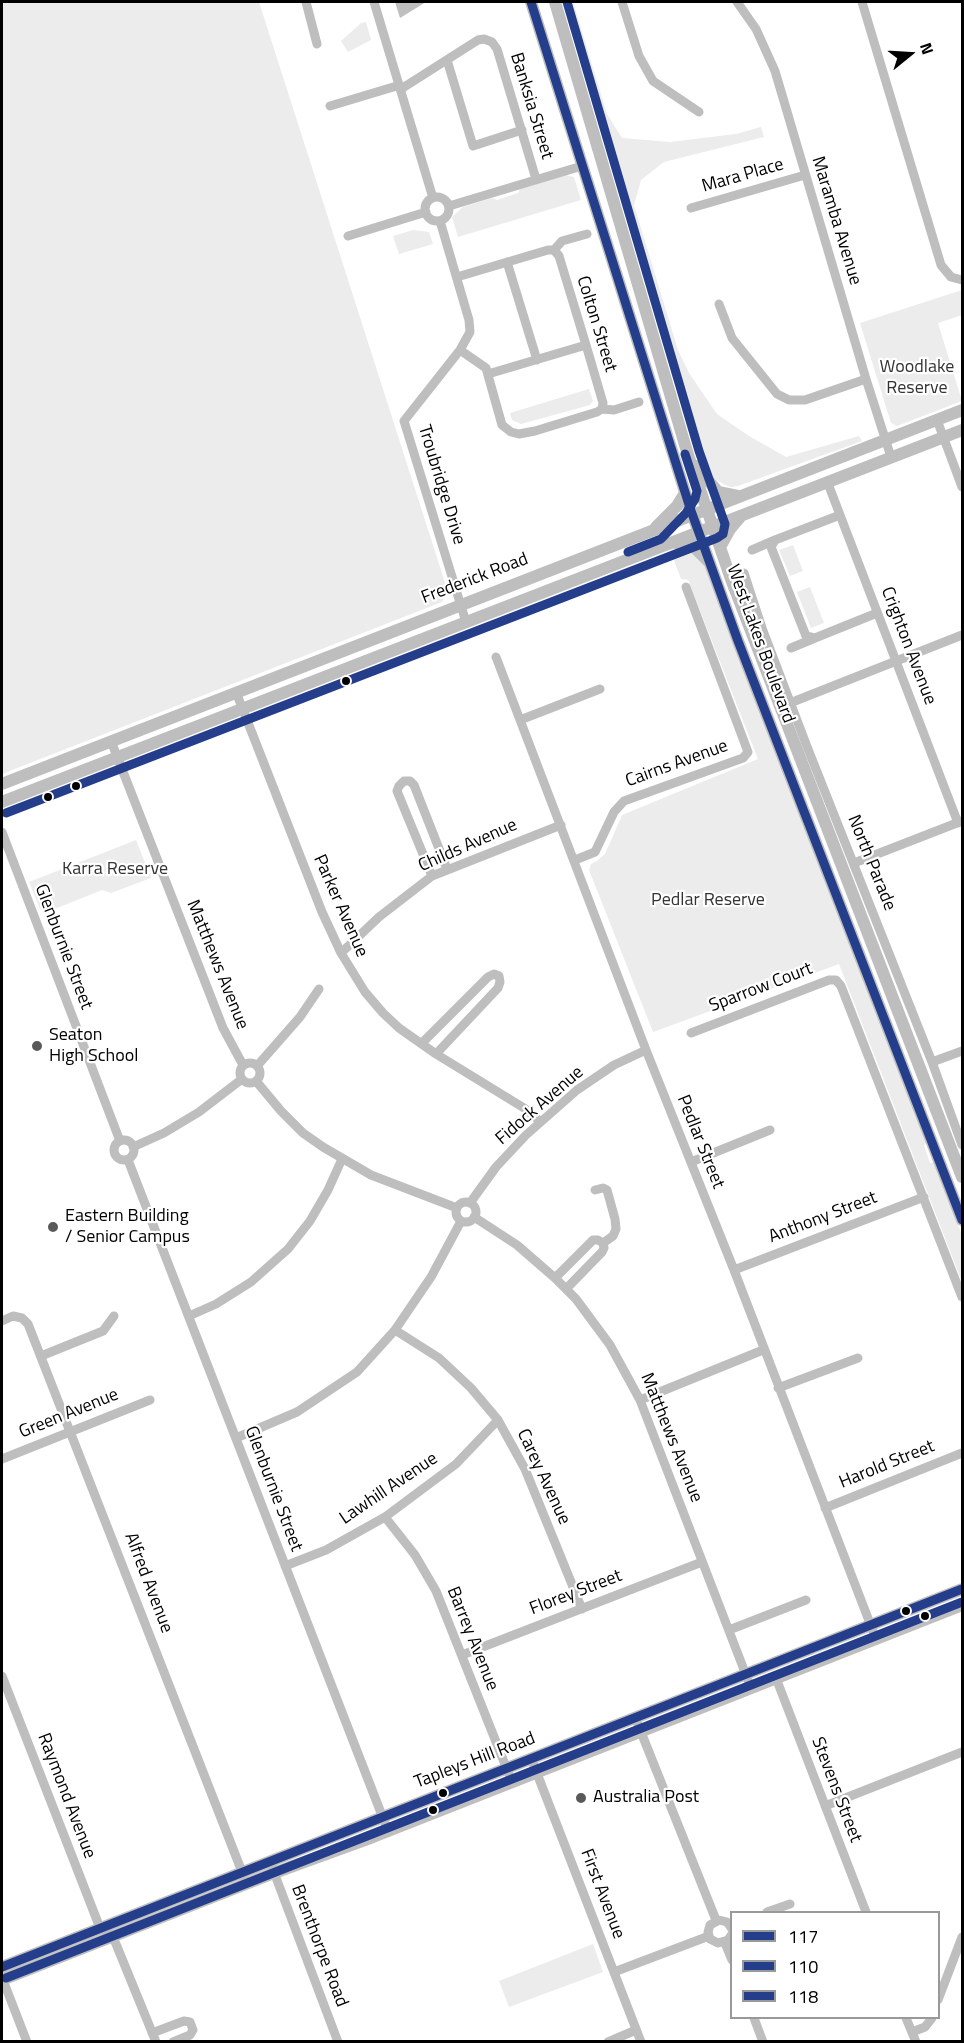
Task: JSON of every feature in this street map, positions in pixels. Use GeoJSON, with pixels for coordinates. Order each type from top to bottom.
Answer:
{"type":"FeatureCollection","features":[{"type":"Feature","properties":{"kind":"main road","name":"West Lakes Boulevard"},"geometry":{"type":"LineString","coordinates":[[531,2],[685,493],[742,651],[963,1220]]}},
{"type":"Feature","properties":{"kind":"main road","name":"West Lakes Boulevard"},"geometry":{"type":"LineString","coordinates":[[555,2],[688,455],[731,579],[963,1178]]}},
{"type":"Feature","properties":{"kind":"main road","name":"Frederick Road"},"geometry":{"type":"LineString","coordinates":[[2,784],[963,410]]}},
{"type":"Feature","properties":{"kind":"main road","name":"Frederick Road"},"geometry":{"type":"LineString","coordinates":[[2,802],[963,430]]}},
{"type":"Feature","properties":{"kind":"main road"},"geometry":{"type":"LineString","coordinates":[[688,455],[718,492],[740,496]]}},
{"type":"Feature","properties":{"kind":"main road"},"geometry":{"type":"LineString","coordinates":[[653,530],[677,506],[685,493]]}},
{"type":"Feature","properties":{"kind":"main road"},"geometry":{"type":"LineString","coordinates":[[720,547],[730,529],[742,515]]}},
{"type":"Feature","properties":{"kind":"main road"},"geometry":{"type":"LineString","coordinates":[[672,542],[691,544],[712,565]]}},
{"type":"Feature","properties":{"kind":"main road","name":"Tapleys Hill Road"},"geometry":{"type":"LineString","coordinates":[[2,1976],[112,1936],[383,1817],[963,1589]]}},
{"type":"Feature","properties":{"kind":"main road","name":"Tapleys Hill Road"},"geometry":{"type":"LineString","coordinates":[[271,1867],[388,1831],[963,1605]]}},
{"type":"Feature","properties":{"kind":"main road","name":"Tapleys Hill Road"},"geometry":{"type":"LineString","coordinates":[[2,1976],[100,1928],[245,1878]]}},
{"type":"Feature","properties":{"kind":"street"},"geometry":{"type":"LineString","coordinates":[[306,2],[317,44]]}},
{"type":"Feature","properties":{"kind":"street"},"geometry":{"type":"LineString","coordinates":[[374,2],[434,198]]}},
{"type":"Feature","properties":{"kind":"street"},"geometry":{"type":"LineString","coordinates":[[622,2],[639,56],[653,81],[699,112]]}},
{"type":"Feature","properties":{"kind":"street"},"geometry":{"type":"LineString","coordinates":[[862,2],[941,265],[951,277],[963,280]]}},
{"type":"Feature","properties":{"kind":"street","name":"Maramba Avenue"},"geometry":{"type":"LineString","coordinates":[[742,3],[775,71],[891,457]]}},
{"type":"Feature","properties":{"kind":"street","name":"Banksia Street"},"geometry":{"type":"LineString","coordinates":[[330,106],[400,87],[478,40],[484,39],[492,42],[497,49],[536,179]]}},
{"type":"Feature","properties":{"kind":"street"},"geometry":{"type":"LineString","coordinates":[[447,60],[473,146],[522,130]]}},
{"type":"Feature","properties":{"kind":"street"},"geometry":{"type":"LineString","coordinates":[[449,206],[582,166]]}},
{"type":"Feature","properties":{"kind":"street","name":"Mara Place"},"geometry":{"type":"LineString","coordinates":[[691,208],[805,176]]}},
{"type":"Feature","properties":{"kind":"street"},"geometry":{"type":"LineString","coordinates":[[434,198],[441,198],[449,206],[447,217],[440,221],[429,218],[426,212],[428,202],[434,198]]}},
{"type":"Feature","properties":{"kind":"street"},"geometry":{"type":"LineString","coordinates":[[348,236],[426,212]]}},
{"type":"Feature","properties":{"kind":"street","name":"Troubridge Drive"},"geometry":{"type":"LineString","coordinates":[[440,221],[470,328],[468,337],[460,350],[404,421],[460,604]]}},
{"type":"Feature","properties":{"kind":"street"},"geometry":{"type":"LineString","coordinates":[[457,277],[554,250],[562,241],[587,234]]}},
{"type":"Feature","properties":{"kind":"street","name":"Colton Street"},"geometry":{"type":"LineString","coordinates":[[554,250],[559,256],[586,345],[603,403],[602,409]]}},
{"type":"Feature","properties":{"kind":"street"},"geometry":{"type":"LineString","coordinates":[[507,262],[537,360]]}},
{"type":"Feature","properties":{"kind":"street"},"geometry":{"type":"LineString","coordinates":[[719,304],[732,338],[777,394],[789,400],[805,400],[866,379]]}},
{"type":"Feature","properties":{"kind":"street"},"geometry":{"type":"LineString","coordinates":[[488,374],[586,345]]}},
{"type":"Feature","properties":{"kind":"street"},"geometry":{"type":"LineString","coordinates":[[460,350],[486,368],[502,425],[511,432],[519,434],[535,431],[602,409],[614,410],[639,402]]}},
{"type":"Feature","properties":{"kind":"street"},"geometry":{"type":"LineString","coordinates":[[937,420],[963,487]]}},
{"type":"Feature","properties":{"kind":"street","name":"Crighton Avenue"},"geometry":{"type":"LineString","coordinates":[[827,481],[960,822]]}},
{"type":"Feature","properties":{"kind":"street"},"geometry":{"type":"LineString","coordinates":[[752,550],[840,515]]}},
{"type":"Feature","properties":{"kind":"street"},"geometry":{"type":"LineString","coordinates":[[775,540],[771,548],[806,636],[815,638]]}},
{"type":"Feature","properties":{"kind":"street","name":"North Parade"},"geometry":{"type":"LineString","coordinates":[[744,573],[790,703],[963,1145]]}},
{"type":"Feature","properties":{"kind":"street"},"geometry":{"type":"LineString","coordinates":[[731,579],[751,592]]}},
{"type":"Feature","properties":{"kind":"street","name":"Cairns Avenue"},"geometry":{"type":"LineString","coordinates":[[574,860],[595,852],[614,812],[624,801],[743,758],[748,752],[686,587]]}},
{"type":"Feature","properties":{"kind":"street"},"geometry":{"type":"LineString","coordinates":[[460,604],[466,622]]}},
{"type":"Feature","properties":{"kind":"street"},"geometry":{"type":"LineString","coordinates":[[791,648],[877,613]]}},
{"type":"Feature","properties":{"kind":"street"},"geometry":{"type":"LineString","coordinates":[[790,703],[963,635]]}},
{"type":"Feature","properties":{"kind":"street","name":"Pedlar Street"},"geometry":{"type":"LineString","coordinates":[[496,657],[646,1050],[734,1270],[876,1639]]}},
{"type":"Feature","properties":{"kind":"street"},"geometry":{"type":"LineString","coordinates":[[520,720],[600,689]]}},
{"type":"Feature","properties":{"kind":"street","name":"Parker Avenue"},"geometry":{"type":"LineString","coordinates":[[236,692],[322,912],[340,953],[365,992],[399,1028],[436,1054],[524,1108],[541,1122]]}},
{"type":"Feature","properties":{"kind":"street","name":"Matthews Avenue"},"geometry":{"type":"LineString","coordinates":[[111,741],[223,1028],[243,1065]]}},
{"type":"Feature","properties":{"kind":"street"},"geometry":{"type":"LineString","coordinates":[[432,876],[397,791],[404,781],[414,785],[447,869]]}},
{"type":"Feature","properties":{"kind":"street"},"geometry":{"type":"LineString","coordinates":[[854,863],[960,822]]}},
{"type":"Feature","properties":{"kind":"street","name":"Childs Avenue"},"geometry":{"type":"LineString","coordinates":[[340,953],[379,917],[432,876],[561,825]]}},
{"type":"Feature","properties":{"kind":"street","name":"Glenburnie Street"},"geometry":{"type":"LineString","coordinates":[[2,832],[120,1141]]}},
{"type":"Feature","properties":{"kind":"street"},"geometry":{"type":"LineString","coordinates":[[422,1043],[488,977],[499,976],[501,982],[498,988],[436,1054]]}},
{"type":"Feature","properties":{"kind":"street","name":"Sparrow Court"},"geometry":{"type":"LineString","coordinates":[[691,1033],[829,980],[836,980],[842,986],[924,1197]]}},
{"type":"Feature","properties":{"kind":"street"},"geometry":{"type":"LineString","coordinates":[[257,1066],[300,1017],[319,989]]}},
{"type":"Feature","properties":{"kind":"street","name":"Fidock Avenue"},"geometry":{"type":"LineString","coordinates":[[470,1203],[496,1167],[526,1135],[577,1090],[614,1065],[646,1050]]}},
{"type":"Feature","properties":{"kind":"street"},"geometry":{"type":"LineString","coordinates":[[932,1062],[963,1051]]}},
{"type":"Feature","properties":{"kind":"street"},"geometry":{"type":"LineString","coordinates":[[249,1063],[257,1066],[260,1073],[256,1081],[250,1083],[242,1079],[240,1072],[243,1065],[249,1063]]}},
{"type":"Feature","properties":{"kind":"street"},"geometry":{"type":"LineString","coordinates":[[133,1148],[199,1112],[242,1079]]}},
{"type":"Feature","properties":{"kind":"street"},"geometry":{"type":"LineString","coordinates":[[256,1081],[303,1133],[342,1159],[371,1175],[457,1208]]}},
{"type":"Feature","properties":{"kind":"street"},"geometry":{"type":"LineString","coordinates":[[691,1162],[770,1130]]}},
{"type":"Feature","properties":{"kind":"street"},"geometry":{"type":"LineString","coordinates":[[120,1141],[129,1142],[133,1148],[133,1153],[128,1160],[118,1159],[114,1154],[114,1148],[120,1141]]}},
{"type":"Feature","properties":{"kind":"street"},"geometry":{"type":"LineString","coordinates":[[189,1316],[216,1304],[251,1282],[288,1249],[310,1221],[342,1159]]}},
{"type":"Feature","properties":{"kind":"street","name":"Glenburnie Street"},"geometry":{"type":"LineString","coordinates":[[128,1160],[388,1831]]}},
{"type":"Feature","properties":{"kind":"street"},"geometry":{"type":"LineString","coordinates":[[595,1190],[603,1188],[608,1190],[615,1219],[616,1229],[613,1236],[603,1243]]}},
{"type":"Feature","properties":{"kind":"street"},"geometry":{"type":"LineString","coordinates":[[924,1197],[963,1297]]}},
{"type":"Feature","properties":{"kind":"street","name":"Anthony Street"},"geometry":{"type":"LineString","coordinates":[[734,1270],[924,1197]]}},
{"type":"Feature","properties":{"kind":"street"},"geometry":{"type":"LineString","coordinates":[[462,1203],[470,1203],[475,1209],[474,1217],[470,1221],[461,1221],[456,1215],[457,1208],[462,1203]]}},
{"type":"Feature","properties":{"kind":"street","name":"Matthews Avenue"},"geometry":{"type":"LineString","coordinates":[[474,1217],[517,1245],[555,1278],[610,1345],[640,1400],[751,1688]]}},
{"type":"Feature","properties":{"kind":"street"},"geometry":{"type":"LineString","coordinates":[[236,1438],[297,1412],[357,1372],[395,1330],[431,1277],[461,1221]]}},
{"type":"Feature","properties":{"kind":"street"},"geometry":{"type":"LineString","coordinates":[[555,1278],[593,1240],[598,1239],[603,1243],[602,1252],[566,1289]]}},
{"type":"Feature","properties":{"kind":"street","name":"Alfred Avenue"},"geometry":{"type":"LineString","coordinates":[[2,1321],[14,1316],[22,1318],[28,1324],[245,1878]]}},
{"type":"Feature","properties":{"kind":"street"},"geometry":{"type":"LineString","coordinates":[[41,1356],[103,1330],[114,1316]]}},
{"type":"Feature","properties":{"kind":"street","name":"Carey Avenue"},"geometry":{"type":"LineString","coordinates":[[395,1330],[439,1358],[471,1388],[498,1420],[525,1469],[582,1609]]}},
{"type":"Feature","properties":{"kind":"street"},"geometry":{"type":"LineString","coordinates":[[640,1400],[763,1350]]}},
{"type":"Feature","properties":{"kind":"street"},"geometry":{"type":"LineString","coordinates":[[778,1388],[858,1358]]}},
{"type":"Feature","properties":{"kind":"street","name":"Green Avenue"},"geometry":{"type":"LineString","coordinates":[[2,1459],[150,1400]]}},
{"type":"Feature","properties":{"kind":"street","name":"Lawhill Avenue"},"geometry":{"type":"LineString","coordinates":[[285,1566],[326,1550],[385,1517],[456,1464],[498,1420]]}},
{"type":"Feature","properties":{"kind":"street","name":"Harold Street"},"geometry":{"type":"LineString","coordinates":[[825,1508],[963,1453]]}},
{"type":"Feature","properties":{"kind":"street","name":"Barrey Avenue"},"geometry":{"type":"LineString","coordinates":[[385,1517],[415,1555],[436,1591],[512,1782]]}},
{"type":"Feature","properties":{"kind":"street","name":"Florey Street"},"geometry":{"type":"LineString","coordinates":[[462,1654],[702,1562]]}},
{"type":"Feature","properties":{"kind":"street"},"geometry":{"type":"LineString","coordinates":[[729,1630],[806,1600]]}},
{"type":"Feature","properties":{"kind":"street","name":"Raymond Avenue"},"geometry":{"type":"LineString","coordinates":[[2,1676],[100,1928]]}},
{"type":"Feature","properties":{"kind":"street","name":"Stevens Street"},"geometry":{"type":"LineString","coordinates":[[776,1678],[866,1911]]}},
{"type":"Feature","properties":{"kind":"street"},"geometry":{"type":"LineString","coordinates":[[635,1718],[716,1920]]}},
{"type":"Feature","properties":{"kind":"street"},"geometry":{"type":"LineString","coordinates":[[825,1806],[963,1752]]}},
{"type":"Feature","properties":{"kind":"street","name":"First Avenue"},"geometry":{"type":"LineString","coordinates":[[531,1758],[641,2042]]}},
{"type":"Feature","properties":{"kind":"street","name":"Brenthorpe Road"},"geometry":{"type":"LineString","coordinates":[[271,1867],[338,2042]]}},
{"type":"Feature","properties":{"kind":"street"},"geometry":{"type":"LineString","coordinates":[[770,1911],[790,1904]]}},
{"type":"Feature","properties":{"kind":"street"},"geometry":{"type":"LineString","coordinates":[[725,1943],[713,1942],[708,1928],[716,1920],[723,1920],[730,1928]]}},
{"type":"Feature","properties":{"kind":"street"},"geometry":{"type":"LineString","coordinates":[[100,1928],[112,1936],[154,2037],[184,2021],[190,2022],[193,2030],[190,2035],[173,2042]]}},
{"type":"Feature","properties":{"kind":"street"},"geometry":{"type":"LineString","coordinates":[[730,1931],[725,1943],[730,1955]]}},
{"type":"Feature","properties":{"kind":"street"},"geometry":{"type":"LineString","coordinates":[[614,1972],[709,1936]]}},
{"type":"Feature","properties":{"kind":"street"},"geometry":{"type":"LineString","coordinates":[[940,1997],[963,1937]]}},
{"type":"Feature","properties":{"kind":"street"},"geometry":{"type":"LineString","coordinates":[[2,1976],[27,2042]]}},
{"type":"Feature","properties":{"kind":"street"},"geometry":{"type":"LineString","coordinates":[[754,2019],[763,2042]]}},
{"type":"Feature","properties":{"kind":"street"},"geometry":{"type":"LineString","coordinates":[[906,2019],[914,2037],[931,2019]]}},
{"type":"Feature","properties":{"kind":"street"},"geometry":{"type":"LineString","coordinates":[[608,2042],[636,2030]]}},
{"type":"Feature","properties":{"kind":"green space"},"geometry":{"type":"Polygon","coordinates":[[[2,2],[259,2],[448,592],[442,602],[2,774],[2,2]]]}},
{"type":"Feature","properties":{"kind":"green space"},"geometry":{"type":"Polygon","coordinates":[[[566,2],[573,2],[607,114],[622,138],[670,142],[736,134],[761,127],[764,137],[664,162],[641,180],[634,205],[678,350],[689,373],[717,414],[786,457],[859,436],[862,441],[738,486],[725,485],[711,474],[705,461],[566,2]]]}},
{"type":"Feature","properties":{"kind":"green space"},"geometry":{"type":"Polygon","coordinates":[[[366,22],[371,40],[348,52],[341,41],[361,23],[366,22]]]}},
{"type":"Feature","properties":{"kind":"green space"},"geometry":{"type":"Polygon","coordinates":[[[566,175],[574,177],[581,200],[458,237],[452,217],[463,207],[492,198],[497,200],[518,193],[520,189],[566,175]]]}},
{"type":"Feature","properties":{"kind":"green space"},"geometry":{"type":"Polygon","coordinates":[[[413,230],[429,232],[433,244],[399,254],[393,236],[413,230]]]}},
{"type":"Feature","properties":{"kind":"green space","name":"Woodlake Reserve"},"geometry":{"type":"Polygon","coordinates":[[[962,290],[962,315],[938,323],[962,401],[897,426],[891,423],[860,323],[962,290]]]}},
{"type":"Feature","properties":{"kind":"green space"},"geometry":{"type":"Polygon","coordinates":[[[589,389],[593,401],[590,405],[521,424],[512,420],[510,413],[589,389]]]}},
{"type":"Feature","properties":{"kind":"green space"},"geometry":{"type":"Polygon","coordinates":[[[793,545],[803,571],[790,576],[779,550],[793,545]]]}},
{"type":"Feature","properties":{"kind":"green space","name":"Pedlar Reserve"},"geometry":{"type":"Polygon","coordinates":[[[669,547],[686,547],[699,557],[706,568],[927,1143],[924,1145],[930,1163],[934,1162],[962,1235],[962,1282],[839,964],[653,1032],[589,870],[591,864],[605,854],[622,815],[758,759],[688,580],[681,579],[669,547]]]}},
{"type":"Feature","properties":{"kind":"green space"},"geometry":{"type":"Polygon","coordinates":[[[810,587],[824,623],[811,628],[797,592],[810,587]]]}},
{"type":"Feature","properties":{"kind":"green space","name":"Karra Reserve"},"geometry":{"type":"Polygon","coordinates":[[[136,840],[151,878],[111,893],[102,890],[47,912],[40,909],[29,882],[136,840]]]}},
{"type":"Feature","properties":{"kind":"green space"},"geometry":{"type":"Polygon","coordinates":[[[593,1944],[603,1972],[509,2007],[499,1981],[593,1944]]]}},
{"type":"Feature","properties":{"kind":"shaded area"},"geometry":{"type":"Polygon","coordinates":[[[395,2],[426,2],[400,18],[395,2]]]}},
{"type":"Feature","properties":{"kind":"transit line","name":"117"},"geometry":{"type":"LineString","coordinates":[[531,2],[690,508],[738,641],[962,1220]]}},
{"type":"Feature","properties":{"kind":"transit line","name":"110"},"geometry":{"type":"LineString","coordinates":[[6,813],[723,534],[725,524],[699,451],[567,2]]}},
{"type":"Feature","properties":{"kind":"transit line","name":"110"},"geometry":{"type":"LineString","coordinates":[[628,552],[661,539],[686,513],[695,499],[697,491],[685,454]]}},
{"type":"Feature","properties":{"kind":"transit line","name":"117"},"geometry":{"type":"LineString","coordinates":[[2,1967],[962,1589]]}},
{"type":"Feature","properties":{"kind":"transit line","name":"118"},"geometry":{"type":"LineString","coordinates":[[6,1978],[962,1602]]}},
{"type":"Feature","properties":{"kind":"place","name":"Seaton High School"},"geometry":{"type":"Point","coordinates":[37,1046]}},
{"type":"Feature","properties":{"kind":"place","name":"Eastern Building / Senior Campus"},"geometry":{"type":"Point","coordinates":[53,1227]}},
{"type":"Feature","properties":{"kind":"place","name":"Australia Post"},"geometry":{"type":"Point","coordinates":[581,1798]}}]}
